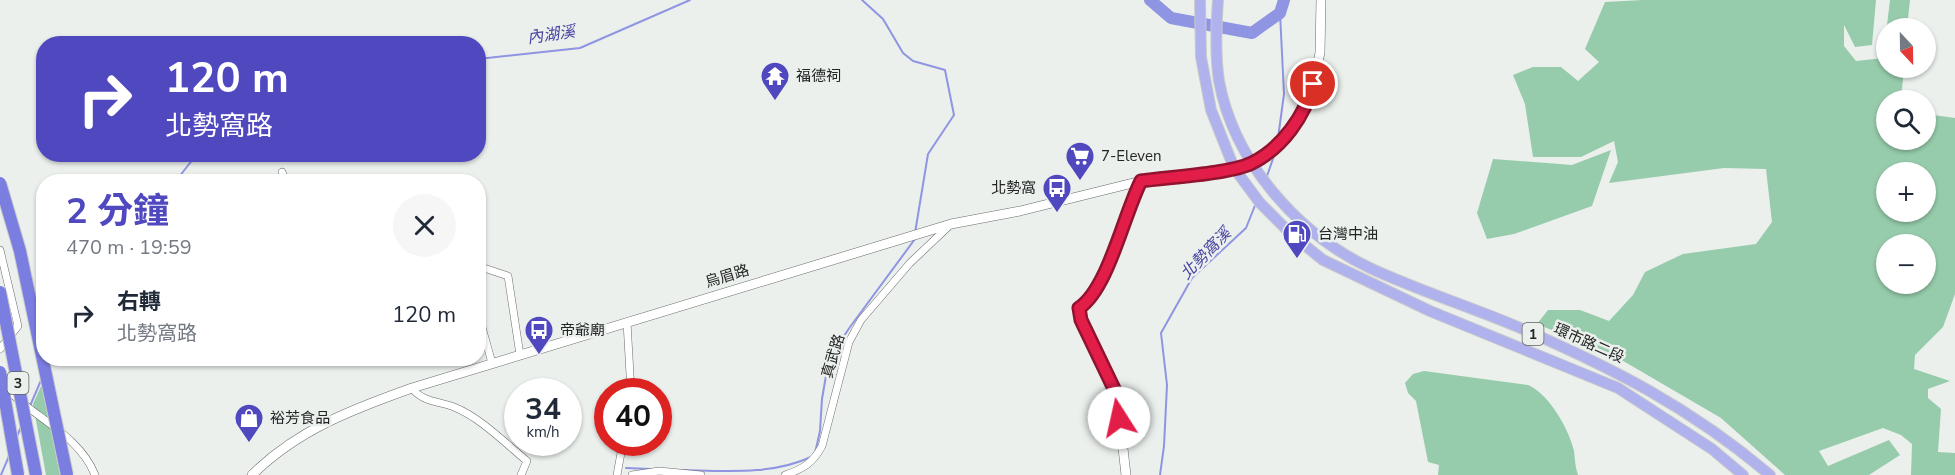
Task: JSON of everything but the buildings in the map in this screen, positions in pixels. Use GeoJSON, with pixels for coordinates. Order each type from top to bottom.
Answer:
{"type":"FeatureCollection","features":[{"type":"Feature","properties":{"kind":"highway"},"geometry":{"type":"LineString","coordinates":[[0,183],[20,251],[36,327]]}},
{"type":"Feature","properties":{"kind":"highway","name":"3"},"geometry":{"type":"LineString","coordinates":[[0,292],[36,475]]}},
{"type":"Feature","properties":{"kind":"highway"},"geometry":{"type":"LineString","coordinates":[[44,366],[67,475]]}},
{"type":"Feature","properties":{"kind":"highway","name":"3"},"geometry":{"type":"LineString","coordinates":[[0,372],[18,475]]}},
{"type":"Feature","properties":{"kind":"main road","name":"1"},"geometry":{"type":"LineString","coordinates":[[1200,0],[1201,57],[1211,110],[1234,168]]}},
{"type":"Feature","properties":{"kind":"main road","name":"1"},"geometry":{"type":"LineString","coordinates":[[1218,0],[1217,61],[1220,83],[1232,122],[1251,164]]}},
{"type":"Feature","properties":{"kind":"main road"},"geometry":{"type":"LineString","coordinates":[[1251,164],[1274,148],[1291,130],[1309,99],[1317,70],[1321,0]]}},
{"type":"Feature","properties":{"kind":"main road","name":"烏眉路"},"geometry":{"type":"LineString","coordinates":[[486,365],[951,224],[1020,211],[1141,181],[1251,164]]}},
{"type":"Feature","properties":{"kind":"main road","name":"環市路二段"},"geometry":{"type":"LineString","coordinates":[[1251,164],[1289,210],[1323,241],[1368,267],[1438,298],[1518,327],[1622,374],[1688,412],[1734,444],[1770,475]]}},
{"type":"Feature","properties":{"kind":"main road","name":"環市路二段"},"geometry":{"type":"LineString","coordinates":[[1234,168],[1278,222],[1323,260],[1430,311],[1618,388],[1712,449],[1743,475]]}},
{"type":"Feature","properties":{"kind":"main road"},"geometry":{"type":"LineString","coordinates":[[1126,475],[1117,395],[1081,320],[1079,308],[1089,301],[1107,266],[1141,181]]}},
{"type":"Feature","properties":{"kind":"main road","name":"烏眉路"},"geometry":{"type":"LineString","coordinates":[[252,475],[265,462],[314,427],[355,408],[482,366]]}},
{"type":"Feature","properties":{"kind":"street","name":"真武路"},"geometry":{"type":"LineString","coordinates":[[785,475],[804,469],[816,458],[822,446],[849,342],[861,320],[910,263],[951,224]]}},
{"type":"Feature","properties":{"kind":"street"},"geometry":{"type":"LineString","coordinates":[[0,250],[18,326],[0,349]]}},
{"type":"Feature","properties":{"kind":"street"},"geometry":{"type":"LineString","coordinates":[[486,269],[508,276],[520,355]]}},
{"type":"Feature","properties":{"kind":"street"},"geometry":{"type":"LineString","coordinates":[[627,322],[630,378]]}},
{"type":"Feature","properties":{"kind":"street"},"geometry":{"type":"LineString","coordinates":[[486,342],[492,363]]}},
{"type":"Feature","properties":{"kind":"street"},"geometry":{"type":"LineString","coordinates":[[0,382],[57,428],[92,466],[95,475]]}},
{"type":"Feature","properties":{"kind":"street"},"geometry":{"type":"LineString","coordinates":[[412,388],[419,397],[467,414],[503,441],[527,461],[521,475]]}},
{"type":"Feature","properties":{"kind":"street"},"geometry":{"type":"LineString","coordinates":[[617,475],[620,456]]}},
{"type":"Feature","properties":{"kind":"street"},"geometry":{"type":"LineString","coordinates":[[632,475],[659,471],[701,475]]}},
{"type":"Feature","properties":{"kind":"green space"},"geometry":{"type":"Polygon","coordinates":[[[1876,0],[1872,45],[1855,47],[1844,25],[1844,46],[1856,61],[1876,59],[1876,78],[1903,78],[1902,90],[1876,90],[1876,150],[1936,150],[1936,115],[1955,118],[1955,294],[1943,327],[1915,355],[1914,369],[1950,381],[1928,389],[1928,398],[1941,409],[1938,452],[1955,453],[1955,475],[1911,475],[1912,444],[1901,435],[1883,428],[1819,451],[1828,466],[1889,440],[1900,455],[1869,475],[1785,475],[1721,418],[1613,355],[1537,324],[1548,310],[1580,310],[1609,321],[1633,295],[1645,272],[1683,254],[1756,244],[1772,222],[1766,169],[1724,168],[1609,183],[1618,162],[1614,141],[1581,157],[1533,157],[1525,104],[1513,75],[1533,67],[1561,67],[1578,81],[1599,62],[1585,49],[1605,2],[1876,0]]]}},
{"type":"Feature","properties":{"kind":"green space"},"geometry":{"type":"Polygon","coordinates":[[[1890,0],[1910,0],[1908,18],[1888,18],[1890,0]]]}},
{"type":"Feature","properties":{"kind":"green space"},"geometry":{"type":"Polygon","coordinates":[[[1611,150],[1592,206],[1514,234],[1487,239],[1477,213],[1493,159],[1572,165],[1611,150]]]}},
{"type":"Feature","properties":{"kind":"green space"},"geometry":{"type":"Polygon","coordinates":[[[1424,371],[1528,385],[1536,390],[1557,413],[1568,433],[1578,475],[1438,475],[1439,465],[1428,462],[1416,401],[1408,393],[1405,383],[1413,374],[1424,371]]]}},
{"type":"Feature","properties":{"kind":"green space"},"geometry":{"type":"Polygon","coordinates":[[[42,384],[60,475],[46,475],[33,404],[42,384]]]}},
{"type":"Feature","properties":{"kind":"waterway","name":"內湖溪"},"geometry":{"type":"LineString","coordinates":[[486,58],[580,48],[690,0]]}},
{"type":"Feature","properties":{"kind":"waterway"},"geometry":{"type":"LineString","coordinates":[[862,0],[883,19],[903,53],[913,61],[945,70],[954,115],[928,154],[915,233]]}},
{"type":"Feature","properties":{"kind":"waterway","name":"內湖溪"},"geometry":{"type":"LineString","coordinates":[[1150,0],[1171,18],[1252,33],[1280,13],[1284,0]]}},
{"type":"Feature","properties":{"kind":"waterway","name":"北勢窩溪"},"geometry":{"type":"LineString","coordinates":[[1278,138],[1284,94],[1280,13]]}},
{"type":"Feature","properties":{"kind":"waterway","name":"北勢窩溪"},"geometry":{"type":"LineString","coordinates":[[1267,176],[1276,150]]}},
{"type":"Feature","properties":{"kind":"waterway","name":"內湖溪"},"geometry":{"type":"LineString","coordinates":[[181,174],[191,162]]}},
{"type":"Feature","properties":{"kind":"waterway","name":"北勢窩溪"},"geometry":{"type":"LineString","coordinates":[[1160,475],[1167,385],[1161,333],[1192,278],[1246,228],[1256,203]]}},
{"type":"Feature","properties":{"kind":"waterway"},"geometry":{"type":"LineString","coordinates":[[815,453],[829,358],[915,239]]}},
{"type":"Feature","properties":{"kind":"waterway","name":"內湖溪"},"geometry":{"type":"LineString","coordinates":[[30,406],[42,378]]}},
{"type":"Feature","properties":{"kind":"waterway","name":"內湖溪"},"geometry":{"type":"LineString","coordinates":[[17,436],[22,425]]}},
{"type":"Feature","properties":{"kind":"waterway","name":"內湖溪"},"geometry":{"type":"LineString","coordinates":[[1,475],[9,456]]}},
{"type":"Feature","properties":{"kind":"waterway"},"geometry":{"type":"LineString","coordinates":[[682,470],[749,471],[781,467],[811,457]]}},
{"type":"Feature","properties":{"kind":"waterway"},"geometry":{"type":"LineString","coordinates":[[626,468],[650,469]]}},
{"type":"Feature","properties":{"kind":"place","name":"福德祠"},"geometry":{"type":"Point","coordinates":[775,102]}},
{"type":"Feature","properties":{"kind":"place","name":"7-Eleven"},"geometry":{"type":"Point","coordinates":[1080,182]}},
{"type":"Feature","properties":{"kind":"place","name":"北勢窩"},"geometry":{"type":"Point","coordinates":[1057,214]}},
{"type":"Feature","properties":{"kind":"place","name":"台灣中油"},"geometry":{"type":"Point","coordinates":[1297,260]}},
{"type":"Feature","properties":{"kind":"place","name":"帝爺廟"},"geometry":{"type":"Point","coordinates":[539,356]}},
{"type":"Feature","properties":{"kind":"place","name":"裕芳食品"},"geometry":{"type":"Point","coordinates":[249,444]}},
{"type":"Feature","properties":{"kind":"route"},"geometry":{"type":"LineString","coordinates":[[1119,418],[1117,395],[1081,320],[1079,308],[1089,301],[1107,266],[1141,181],[1251,164],[1274,148],[1291,130],[1309,99],[1313,84]]}}]}
